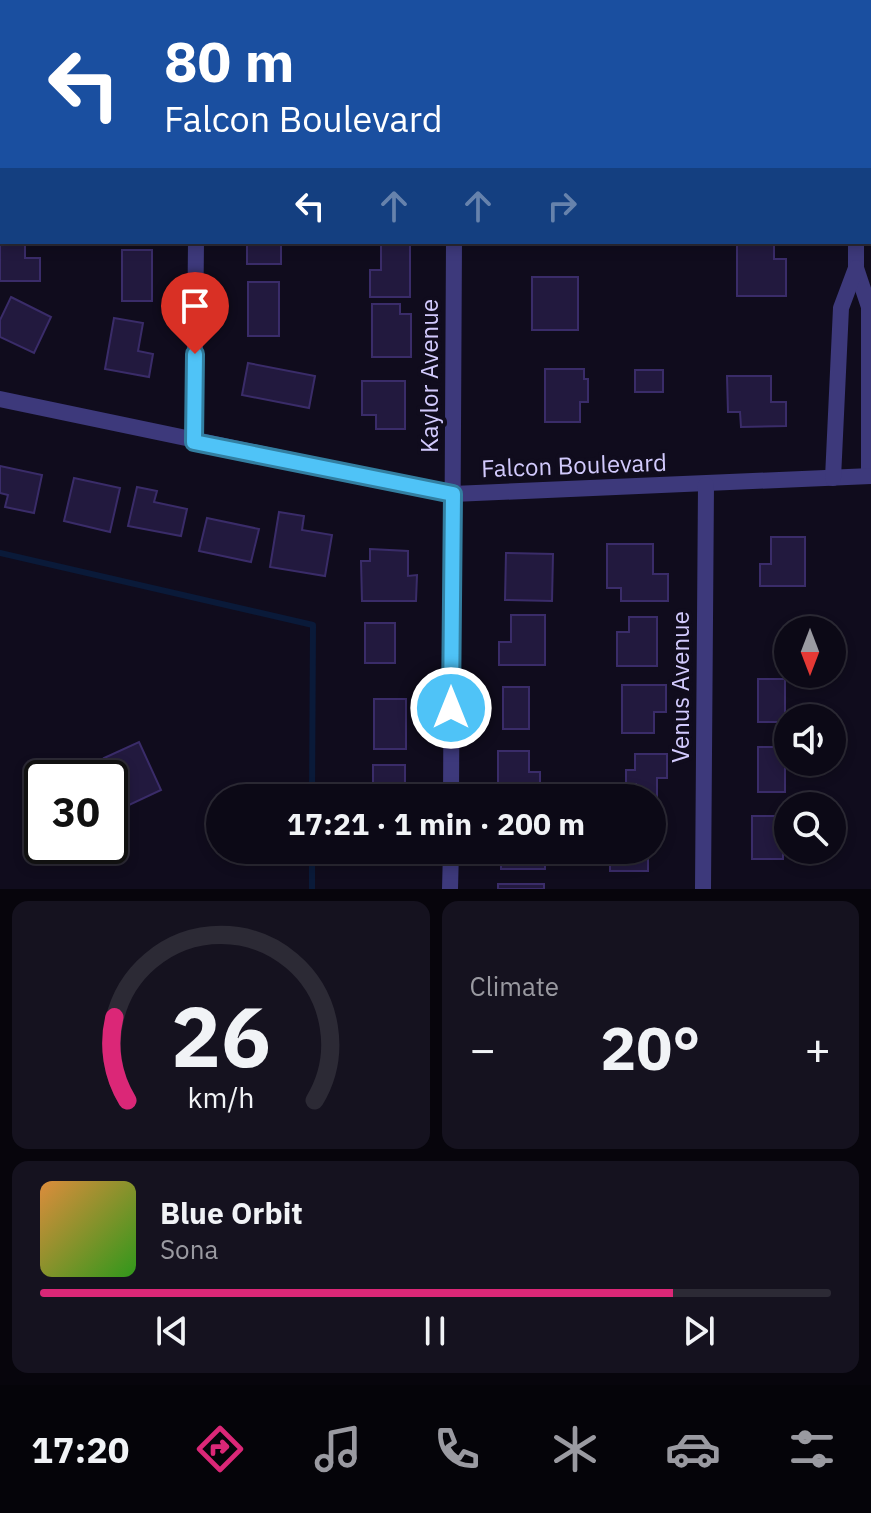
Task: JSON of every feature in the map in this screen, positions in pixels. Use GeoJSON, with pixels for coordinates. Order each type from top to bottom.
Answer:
{"type":"FeatureCollection","features":[{"type":"Feature","properties":{"kind":"street"},"geometry":{"type":"LineString","coordinates":[[194,442],[196,244]]}},
{"type":"Feature","properties":{"kind":"street","name":"Kaylor Avenue"},"geometry":{"type":"LineString","coordinates":[[451,784],[454,244]]}},
{"type":"Feature","properties":{"kind":"street"},"geometry":{"type":"LineString","coordinates":[[856,244],[856,268],[869,307],[870,476]]}},
{"type":"Feature","properties":{"kind":"street"},"geometry":{"type":"LineString","coordinates":[[833,478],[841,308],[856,268]]}},
{"type":"Feature","properties":{"kind":"street","name":"Falcon Boulevard"},"geometry":{"type":"LineString","coordinates":[[0,399],[453,494],[870,476]]}},
{"type":"Feature","properties":{"kind":"street","name":"Venus Avenue"},"geometry":{"type":"LineString","coordinates":[[703,889],[706,485]]}},
{"type":"Feature","properties":{"kind":"street"},"geometry":{"type":"LineString","coordinates":[[450,889],[451,864]]}},
{"type":"Feature","properties":{"kind":"building"},"geometry":{"type":"Polygon","coordinates":[[[0,244],[25,244],[25,258],[40,258],[40,281],[0,281],[0,244]]]}},
{"type":"Feature","properties":{"kind":"building"},"geometry":{"type":"Polygon","coordinates":[[[247,244],[281,244],[281,264],[247,264],[247,244]]]}},
{"type":"Feature","properties":{"kind":"building"},"geometry":{"type":"Polygon","coordinates":[[[381,244],[410,244],[410,297],[370,297],[370,270],[381,270],[381,244]]]}},
{"type":"Feature","properties":{"kind":"building"},"geometry":{"type":"Polygon","coordinates":[[[737,244],[774,244],[774,259],[786,259],[786,296],[737,296],[737,244]]]}},
{"type":"Feature","properties":{"kind":"building"},"geometry":{"type":"Polygon","coordinates":[[[122,250],[152,250],[152,301],[122,301],[122,250]]]}},
{"type":"Feature","properties":{"kind":"building"},"geometry":{"type":"Polygon","coordinates":[[[532,277],[578,277],[578,330],[532,330],[532,277]]]}},
{"type":"Feature","properties":{"kind":"building"},"geometry":{"type":"Polygon","coordinates":[[[248,282],[279,282],[279,336],[248,336],[248,282]]]}},
{"type":"Feature","properties":{"kind":"building"},"geometry":{"type":"Polygon","coordinates":[[[11,297],[51,317],[34,353],[0,337],[0,320],[11,297]]]}},
{"type":"Feature","properties":{"kind":"building"},"geometry":{"type":"Polygon","coordinates":[[[372,304],[400,304],[400,314],[411,314],[411,357],[372,357],[372,304]]]}},
{"type":"Feature","properties":{"kind":"building"},"geometry":{"type":"Polygon","coordinates":[[[114,318],[143,323],[138,351],[153,354],[149,377],[105,369],[114,318]]]}},
{"type":"Feature","properties":{"kind":"building"},"geometry":{"type":"Polygon","coordinates":[[[248,363],[315,376],[309,408],[242,395],[248,363]]]}},
{"type":"Feature","properties":{"kind":"building"},"geometry":{"type":"Polygon","coordinates":[[[545,369],[584,369],[584,379],[588,379],[588,402],[580,402],[580,422],[545,422],[545,369]]]}},
{"type":"Feature","properties":{"kind":"building"},"geometry":{"type":"Polygon","coordinates":[[[635,370],[663,370],[663,392],[635,392],[635,370]]]}},
{"type":"Feature","properties":{"kind":"building"},"geometry":{"type":"Polygon","coordinates":[[[727,376],[771,376],[771,402],[786,402],[786,426],[741,427],[740,412],[728,412],[727,376]]]}},
{"type":"Feature","properties":{"kind":"building"},"geometry":{"type":"Polygon","coordinates":[[[362,381],[405,381],[405,429],[376,429],[376,415],[362,415],[362,381]]]}},
{"type":"Feature","properties":{"kind":"building"},"geometry":{"type":"Polygon","coordinates":[[[0,466],[42,475],[34,513],[5,507],[8,495],[0,493],[0,466]]]}},
{"type":"Feature","properties":{"kind":"building"},"geometry":{"type":"Polygon","coordinates":[[[74,478],[120,488],[110,532],[64,521],[74,478]]]}},
{"type":"Feature","properties":{"kind":"building"},"geometry":{"type":"Polygon","coordinates":[[[137,487],[157,491],[154,502],[187,509],[181,536],[128,526],[137,487]]]}},
{"type":"Feature","properties":{"kind":"building"},"geometry":{"type":"Polygon","coordinates":[[[279,512],[304,516],[302,530],[332,535],[325,576],[270,567],[279,512]]]}},
{"type":"Feature","properties":{"kind":"building"},"geometry":{"type":"Polygon","coordinates":[[[207,518],[259,529],[251,562],[199,551],[207,518]]]}},
{"type":"Feature","properties":{"kind":"building"},"geometry":{"type":"Polygon","coordinates":[[[771,537],[805,537],[805,586],[760,586],[760,564],[771,564],[771,537]]]}},
{"type":"Feature","properties":{"kind":"building"},"geometry":{"type":"Polygon","coordinates":[[[607,544],[653,544],[653,574],[668,574],[668,601],[621,601],[621,588],[607,588],[607,544]]]}},
{"type":"Feature","properties":{"kind":"building"},"geometry":{"type":"Polygon","coordinates":[[[370,549],[408,551],[408,576],[417,575],[416,601],[362,601],[361,561],[370,561],[370,549]]]}},
{"type":"Feature","properties":{"kind":"building"},"geometry":{"type":"Polygon","coordinates":[[[506,553],[553,554],[552,601],[505,600],[506,553]]]}},
{"type":"Feature","properties":{"kind":"building"},"geometry":{"type":"Polygon","coordinates":[[[511,615],[545,615],[545,665],[499,665],[499,642],[511,642],[511,615]]]}},
{"type":"Feature","properties":{"kind":"building"},"geometry":{"type":"Polygon","coordinates":[[[629,617],[657,617],[657,666],[617,666],[617,632],[629,632],[629,617]]]}},
{"type":"Feature","properties":{"kind":"building"},"geometry":{"type":"Polygon","coordinates":[[[365,623],[395,623],[395,663],[365,663],[365,623]]]}},
{"type":"Feature","properties":{"kind":"building"},"geometry":{"type":"Polygon","coordinates":[[[758,679],[774,679],[774,688],[785,688],[785,704],[774,704],[774,722],[758,722],[758,679]]]}},
{"type":"Feature","properties":{"kind":"building"},"geometry":{"type":"Polygon","coordinates":[[[622,685],[666,685],[666,712],[654,712],[654,733],[622,733],[622,685]]]}},
{"type":"Feature","properties":{"kind":"building"},"geometry":{"type":"Polygon","coordinates":[[[503,687],[529,687],[529,729],[503,729],[503,687]]]}},
{"type":"Feature","properties":{"kind":"building"},"geometry":{"type":"Polygon","coordinates":[[[374,699],[406,699],[406,749],[374,749],[374,699]]]}},
{"type":"Feature","properties":{"kind":"building"},"geometry":{"type":"Polygon","coordinates":[[[139,742],[161,790],[128,806],[128,760],[104,758],[139,742]]]}},
{"type":"Feature","properties":{"kind":"building"},"geometry":{"type":"Polygon","coordinates":[[[758,747],[774,747],[774,776],[785,776],[785,792],[758,792],[758,747]]]}},
{"type":"Feature","properties":{"kind":"building"},"geometry":{"type":"Polygon","coordinates":[[[498,751],[529,751],[529,772],[540,772],[540,784],[498,784],[498,751]]]}},
{"type":"Feature","properties":{"kind":"building"},"geometry":{"type":"Polygon","coordinates":[[[635,754],[667,754],[667,778],[657,778],[657,784],[626,784],[626,770],[635,770],[635,754]]]}},
{"type":"Feature","properties":{"kind":"building"},"geometry":{"type":"Polygon","coordinates":[[[373,765],[405,765],[405,784],[373,784],[373,765]]]}},
{"type":"Feature","properties":{"kind":"building"},"geometry":{"type":"Polygon","coordinates":[[[752,816],[774,816],[774,859],[752,859],[752,816]]]}},
{"type":"Feature","properties":{"kind":"building"},"geometry":{"type":"Polygon","coordinates":[[[501,864],[545,864],[545,869],[501,869],[501,864]]]}},
{"type":"Feature","properties":{"kind":"building"},"geometry":{"type":"Polygon","coordinates":[[[610,864],[648,864],[648,871],[610,871],[610,864]]]}},
{"type":"Feature","properties":{"kind":"building"},"geometry":{"type":"Polygon","coordinates":[[[498,884],[544,884],[544,889],[498,889],[498,884]]]}},
{"type":"Feature","properties":{"kind":"waterway"},"geometry":{"type":"LineString","coordinates":[[0,553],[313,625],[312,784]]}},
{"type":"Feature","properties":{"kind":"waterway"},"geometry":{"type":"LineString","coordinates":[[312,864],[312,889]]}},
{"type":"Feature","properties":{"kind":"route"},"geometry":{"type":"LineString","coordinates":[[195,354],[194,442],[453,494],[451,708]]}}]}
